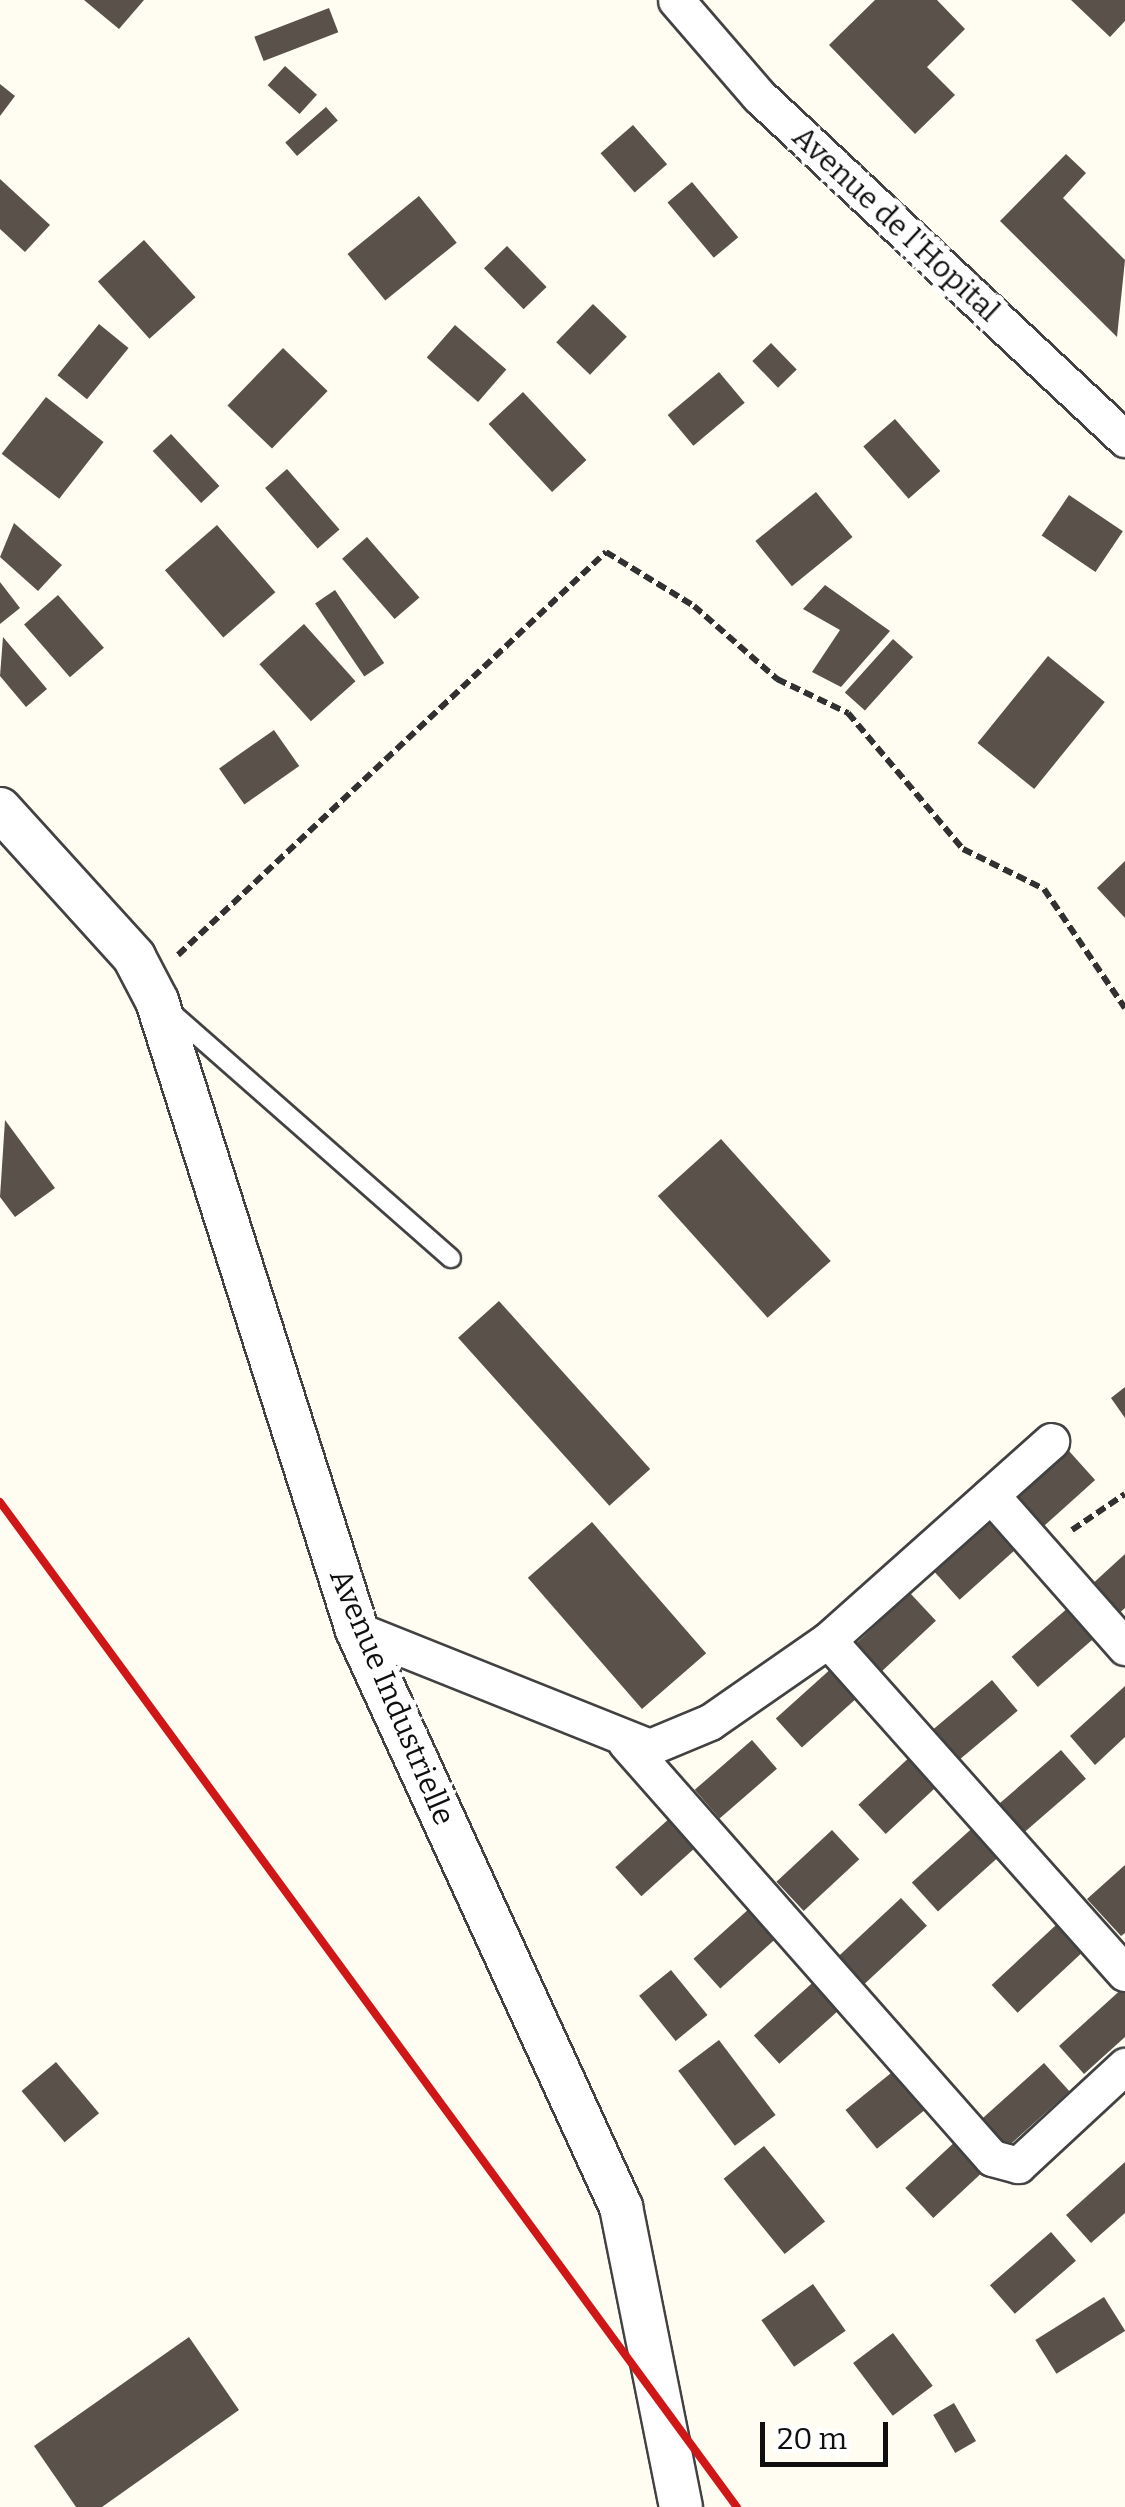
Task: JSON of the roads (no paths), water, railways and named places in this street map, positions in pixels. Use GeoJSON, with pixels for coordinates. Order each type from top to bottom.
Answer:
{"type":"FeatureCollection","features":[{"type":"Feature","properties":{"kind":"street","name":"Avenue de l'Hopital"},"geometry":{"type":"LineString","coordinates":[[676,0],[758,96],[1125,439]]}},
{"type":"Feature","properties":{"kind":"street","name":"Avenue Industrielle"},"geometry":{"type":"LineString","coordinates":[[0,809],[153,992],[357,1630],[620,2207],[681,2507]]}},
{"type":"Feature","properties":{"kind":"street"},"geometry":{"type":"LineString","coordinates":[[357,1630],[626,1743],[650,1747],[710,1722],[828,1640],[1051,1442]]}},
{"type":"Feature","properties":{"kind":"street"},"geometry":{"type":"LineString","coordinates":[[991,1495],[1125,1648]]}},
{"type":"Feature","properties":{"kind":"street"},"geometry":{"type":"LineString","coordinates":[[828,1640],[1125,1973]]}},
{"type":"Feature","properties":{"kind":"street"},"geometry":{"type":"LineString","coordinates":[[626,1743],[992,2158],[1018,2165],[1125,2066]]}},
{"type":"Feature","properties":{"kind":"lane"},"geometry":{"type":"LineString","coordinates":[[153,992],[450,1258]]}},
{"type":"Feature","properties":{"kind":"railway"},"geometry":{"type":"LineString","coordinates":[[0,1502],[737,2507]]}}]}
